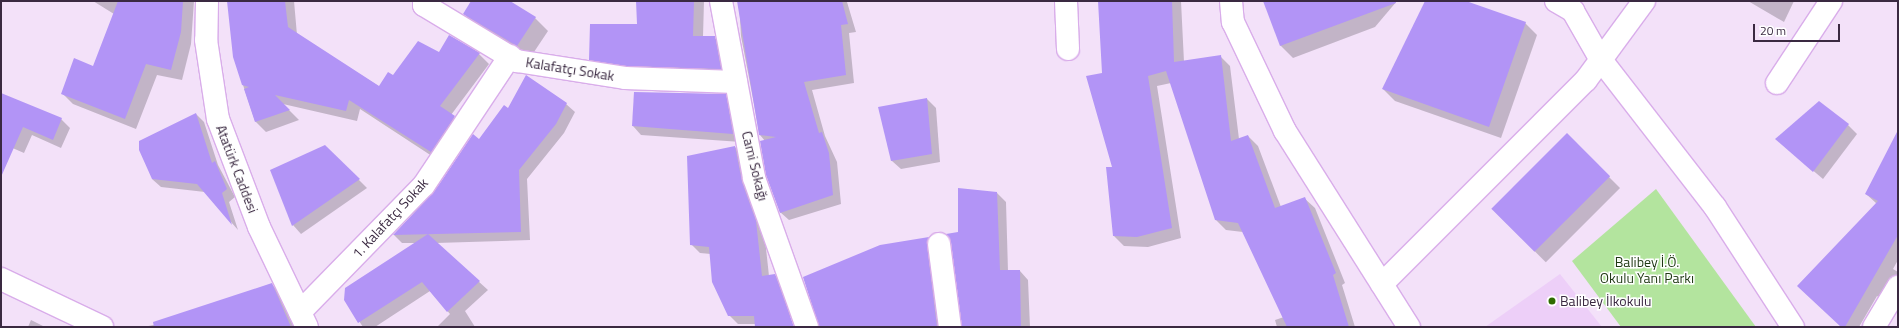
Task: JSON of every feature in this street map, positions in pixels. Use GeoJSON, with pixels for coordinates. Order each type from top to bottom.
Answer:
{"type":"FeatureCollection","features":[{"type":"Feature","properties":{"kind":"street","name":"Atatürk Caddesi"},"geometry":{"type":"LineString","coordinates":[[207,1],[206,40],[218,119],[259,227],[304,319]]}},
{"type":"Feature","properties":{"kind":"street","name":"Kalafatçı Sokak"},"geometry":{"type":"LineString","coordinates":[[424,1],[424,5],[517,60],[626,78],[736,82]]}},
{"type":"Feature","properties":{"kind":"street","name":"Cami Sokağı"},"geometry":{"type":"LineString","coordinates":[[721,1],[754,178],[807,327]]}},
{"type":"Feature","properties":{"kind":"street"},"geometry":{"type":"LineString","coordinates":[[1066,1],[1068,49]]}},
{"type":"Feature","properties":{"kind":"street"},"geometry":{"type":"LineString","coordinates":[[1231,1],[1233,22],[1285,131],[1408,327]]}},
{"type":"Feature","properties":{"kind":"street"},"geometry":{"type":"LineString","coordinates":[[1556,1],[1573,11],[1601,60],[1715,207],[1793,327]]}},
{"type":"Feature","properties":{"kind":"street"},"geometry":{"type":"LineString","coordinates":[[1382,284],[1586,80],[1644,1]]}},
{"type":"Feature","properties":{"kind":"street"},"geometry":{"type":"LineString","coordinates":[[1777,82],[1831,1]]}},
{"type":"Feature","properties":{"kind":"street","name":"1. Kalafatçı Sokak"},"geometry":{"type":"LineString","coordinates":[[304,319],[424,185],[510,56]]}},
{"type":"Feature","properties":{"kind":"street"},"geometry":{"type":"LineString","coordinates":[[939,244],[950,327]]}},
{"type":"Feature","properties":{"kind":"street"},"geometry":{"type":"LineString","coordinates":[[1,279],[102,327]]}},
{"type":"Feature","properties":{"kind":"street"},"geometry":{"type":"LineString","coordinates":[[1874,327],[1898,287]]}},
{"type":"Feature","properties":{"kind":"shaded area","name":"Balibey İlkokulu"},"geometry":{"type":"Polygon","coordinates":[[[1560,274],[1602,327],[1485,327],[1560,274]]]}},
{"type":"Feature","properties":{"kind":"green space","name":"Balibey İ.Ö. Okulu Yanı Parkı"},"geometry":{"type":"Polygon","coordinates":[[[1656,189],[1756,327],[1621,327],[1572,261],[1656,189]]]}},
{"type":"Feature","properties":{"kind":"building"},"geometry":{"type":"Polygon","coordinates":[[[118,1],[183,1],[181,32],[171,70],[146,64],[125,119],[61,94],[74,58],[93,66],[118,1]]]}},
{"type":"Feature","properties":{"kind":"building"},"geometry":{"type":"Polygon","coordinates":[[[227,1],[285,1],[288,27],[379,86],[388,72],[393,75],[418,41],[439,52],[449,35],[480,53],[440,106],[455,116],[431,152],[349,100],[346,111],[275,95],[290,110],[255,122],[244,89],[249,87],[242,85],[233,57],[227,1]]]}},
{"type":"Feature","properties":{"kind":"building"},"geometry":{"type":"Polygon","coordinates":[[[471,1],[510,1],[536,17],[517,46],[463,14],[471,1]]]}},
{"type":"Feature","properties":{"kind":"building"},"geometry":{"type":"Polygon","coordinates":[[[636,1],[694,1],[693,36],[715,36],[721,69],[626,66],[589,60],[590,24],[637,24],[636,1]]]}},
{"type":"Feature","properties":{"kind":"building"},"geometry":{"type":"Polygon","coordinates":[[[737,1],[842,1],[848,24],[841,25],[846,75],[804,82],[819,133],[822,132],[829,153],[833,195],[780,213],[766,175],[760,141],[776,137],[759,135],[737,1]]]}},
{"type":"Feature","properties":{"kind":"building"},"geometry":{"type":"Polygon","coordinates":[[[1098,1],[1172,1],[1174,62],[1221,55],[1231,141],[1248,135],[1275,208],[1305,197],[1336,273],[1333,275],[1349,327],[1287,327],[1238,223],[1215,220],[1166,71],[1148,76],[1172,228],[1137,237],[1113,236],[1106,167],[1112,167],[1086,76],[1102,73],[1098,1]]]}},
{"type":"Feature","properties":{"kind":"building"},"geometry":{"type":"Polygon","coordinates":[[[1263,1],[1395,1],[1396,3],[1280,46],[1263,1]]]}},
{"type":"Feature","properties":{"kind":"building"},"geometry":{"type":"Polygon","coordinates":[[[1425,1],[1466,1],[1526,22],[1489,127],[1382,89],[1425,1]]]}},
{"type":"Feature","properties":{"kind":"building"},"geometry":{"type":"Polygon","coordinates":[[[526,75],[567,103],[556,124],[519,170],[521,232],[393,235],[434,192],[473,134],[479,139],[504,105],[508,108],[526,75]]]}},
{"type":"Feature","properties":{"kind":"building"},"geometry":{"type":"Polygon","coordinates":[[[634,92],[726,94],[733,134],[632,126],[634,92]]]}},
{"type":"Feature","properties":{"kind":"building"},"geometry":{"type":"Polygon","coordinates":[[[1,93],[62,118],[53,140],[23,127],[1,177],[1,93]]]}},
{"type":"Feature","properties":{"kind":"building"},"geometry":{"type":"Polygon","coordinates":[[[927,98],[932,154],[891,161],[878,107],[927,98]]]}},
{"type":"Feature","properties":{"kind":"building"},"geometry":{"type":"Polygon","coordinates":[[[1819,101],[1849,124],[1813,172],[1775,139],[1819,101]]]}},
{"type":"Feature","properties":{"kind":"building"},"geometry":{"type":"Polygon","coordinates":[[[196,113],[212,163],[215,161],[227,189],[222,193],[232,225],[197,184],[152,179],[139,150],[139,141],[196,113]]]}},
{"type":"Feature","properties":{"kind":"building"},"geometry":{"type":"Polygon","coordinates":[[[1898,130],[1898,235],[1845,327],[1841,327],[1797,286],[1878,201],[1865,194],[1898,130]]]}},
{"type":"Feature","properties":{"kind":"building"},"geometry":{"type":"Polygon","coordinates":[[[1567,133],[1610,176],[1534,252],[1491,209],[1567,133]]]}},
{"type":"Feature","properties":{"kind":"building"},"geometry":{"type":"Polygon","coordinates":[[[325,145],[360,179],[292,226],[270,170],[325,145]]]}},
{"type":"Feature","properties":{"kind":"building"},"geometry":{"type":"Polygon","coordinates":[[[735,146],[742,182],[756,221],[762,276],[775,274],[794,327],[755,327],[754,316],[728,316],[712,282],[709,247],[690,245],[687,156],[735,146]]]}},
{"type":"Feature","properties":{"kind":"building"},"geometry":{"type":"Polygon","coordinates":[[[958,188],[997,192],[1000,270],[1020,270],[1021,327],[962,327],[951,242],[946,234],[958,232],[958,188]]]}},
{"type":"Feature","properties":{"kind":"building"},"geometry":{"type":"Polygon","coordinates":[[[428,234],[480,281],[447,312],[422,282],[358,323],[344,300],[345,288],[428,234]]]}},
{"type":"Feature","properties":{"kind":"building"},"geometry":{"type":"Polygon","coordinates":[[[929,237],[927,246],[937,327],[819,327],[803,277],[880,245],[929,237]]]}},
{"type":"Feature","properties":{"kind":"building"},"geometry":{"type":"Polygon","coordinates":[[[272,283],[291,327],[154,327],[153,322],[272,283]]]}},
{"type":"Feature","properties":{"kind":"place","name":"Balibey İlkokulu"},"geometry":{"type":"Point","coordinates":[1552,301]}}]}
